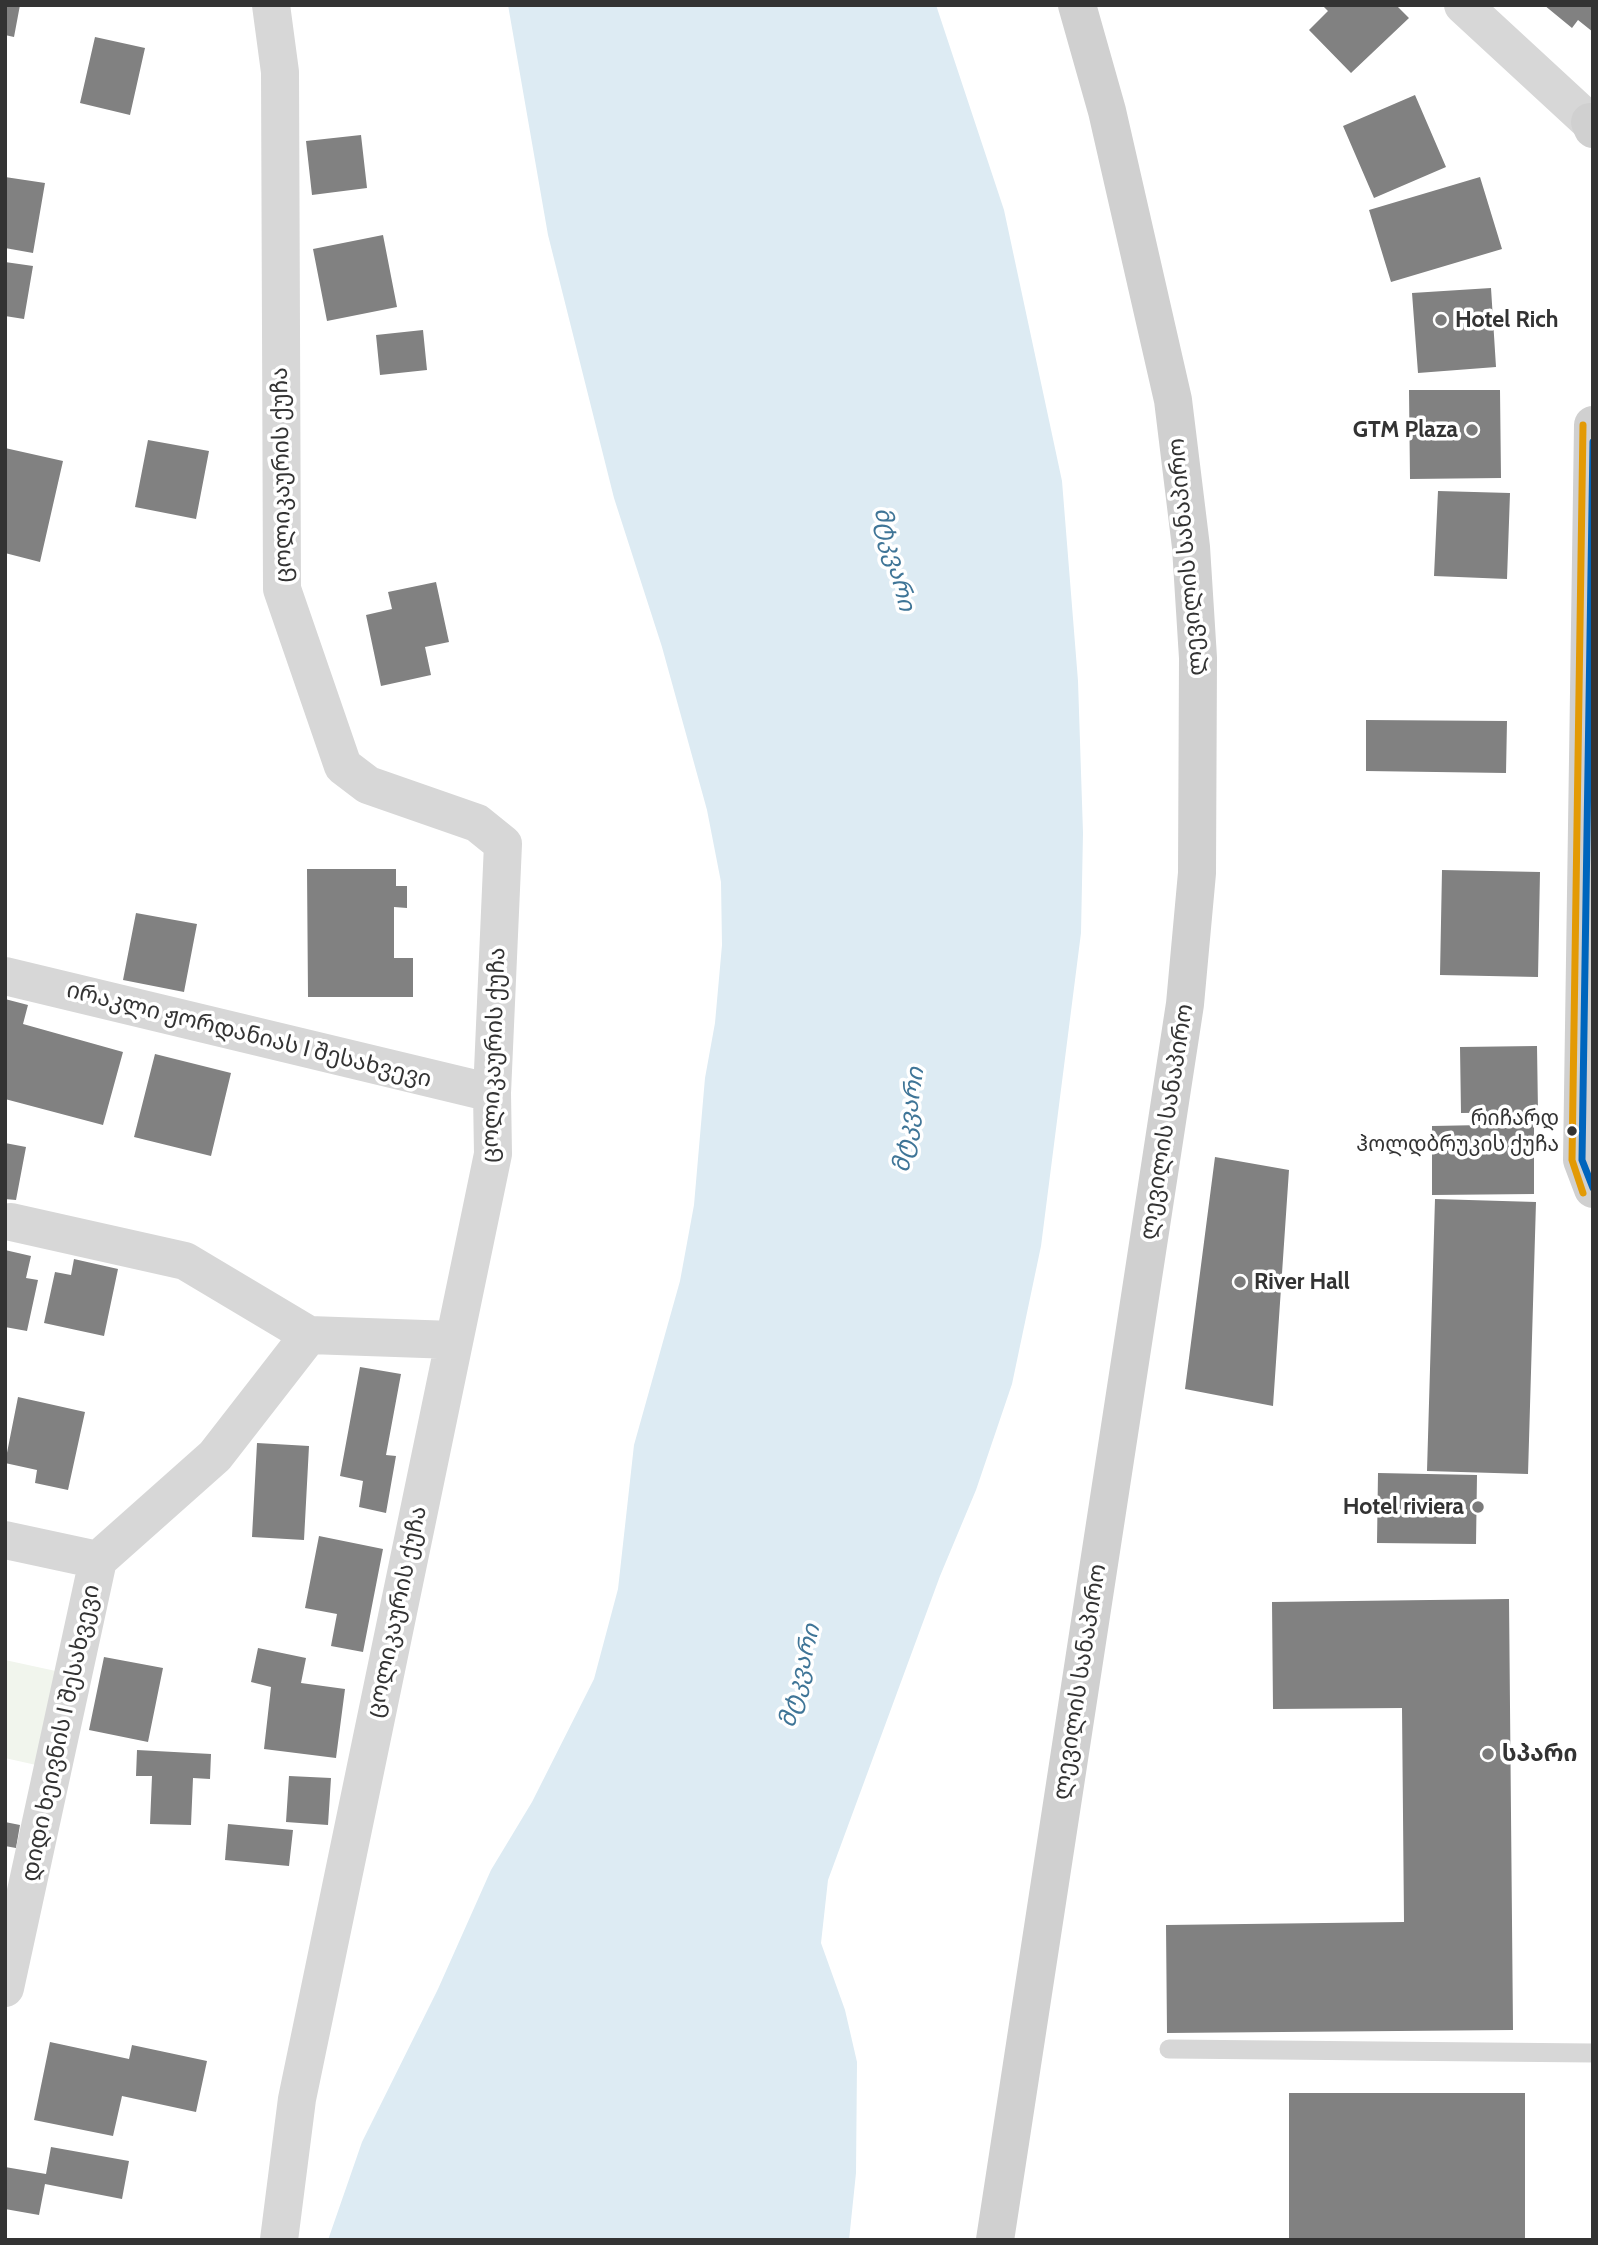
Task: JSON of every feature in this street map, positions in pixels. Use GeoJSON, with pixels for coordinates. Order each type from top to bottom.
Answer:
{"type":"FeatureCollection","features":[{"type":"Feature","properties":{"kind":"main road","name":"ლევილის სანაპირო"},"geometry":{"type":"LineString","coordinates":[[995,2240],[1185,1004],[1197,873],[1198,658],[1191,547],[1173,400],[1110,124],[1077,5]]}},
{"type":"Feature","properties":{"kind":"main road"},"geometry":{"type":"LineString","coordinates":[[1593,425],[1582,1160],[1593,1189]]}},
{"type":"Feature","properties":{"kind":"street","name":"ცოლიკაურის ქუჩა"},"geometry":{"type":"LineString","coordinates":[[271,5],[280,72],[282,589],[343,766],[368,785],[477,823],[503,844],[492,1093],[493,1154],[297,2099],[279,2240]]}},
{"type":"Feature","properties":{"kind":"street"},"geometry":{"type":"LineString","coordinates":[[1463,5],[1592,125]]}},
{"type":"Feature","properties":{"kind":"street","name":"ირაკლი ჟორდანიას I შესახვევი"},"geometry":{"type":"LineString","coordinates":[[5,976],[492,1093]]}},
{"type":"Feature","properties":{"kind":"street"},"geometry":{"type":"LineString","coordinates":[[11,1222],[185,1261],[309,1335],[453,1340]]}},
{"type":"Feature","properties":{"kind":"street"},"geometry":{"type":"LineString","coordinates":[[5,1540],[99,1560],[215,1456],[309,1335]]}},
{"type":"Feature","properties":{"kind":"street","name":"დიდი ხეივნის I შესახვევი"},"geometry":{"type":"LineString","coordinates":[[5,1988],[99,1560]]}},
{"type":"Feature","properties":{"kind":"lane"},"geometry":{"type":"LineString","coordinates":[[1169,2049],[1593,2053]]}},
{"type":"Feature","properties":{"kind":"shaded area"},"geometry":{"type":"Polygon","coordinates":[[[5,1660],[65,1673],[45,1767],[5,1758],[5,1660]]]}},
{"type":"Feature","properties":{"kind":"water","name":"მტკვარი"},"geometry":{"type":"Polygon","coordinates":[[[508,5],[936,5],[1004,210],[1062,481],[1078,681],[1083,833],[1081,933],[1041,1246],[1012,1384],[976,1490],[940,1576],[828,1880],[821,1943],[845,2010],[857,2062],[856,2173],[849,2240],[328,2240],[362,2142],[438,1989],[491,1870],[532,1802],[594,1679],[618,1589],[634,1445],[680,1281],[694,1205],[705,1078],[715,1023],[722,945],[721,882],[707,810],[662,647],[614,498],[548,235],[508,5]]]}},
{"type":"Feature","properties":{"kind":"building"},"geometry":{"type":"Polygon","coordinates":[[[5,5],[20,5],[14,37],[5,35],[5,5]]]}},
{"type":"Feature","properties":{"kind":"building"},"geometry":{"type":"Polygon","coordinates":[[[1322,5],[1396,5],[1409,18],[1351,73],[1309,30],[1328,11],[1322,5]]]}},
{"type":"Feature","properties":{"kind":"building"},"geometry":{"type":"Polygon","coordinates":[[[1544,5],[1593,5],[1593,32],[1578,20],[1572,28],[1544,5]]]}},
{"type":"Feature","properties":{"kind":"building"},"geometry":{"type":"Polygon","coordinates":[[[95,37],[145,48],[130,115],[80,103],[95,37]]]}},
{"type":"Feature","properties":{"kind":"building"},"geometry":{"type":"Polygon","coordinates":[[[1415,95],[1446,167],[1374,198],[1343,126],[1415,95]]]}},
{"type":"Feature","properties":{"kind":"building"},"geometry":{"type":"Polygon","coordinates":[[[361,135],[367,188],[312,195],[306,141],[361,135]]]}},
{"type":"Feature","properties":{"kind":"building"},"geometry":{"type":"Polygon","coordinates":[[[5,177],[45,183],[33,253],[5,248],[5,177]]]}},
{"type":"Feature","properties":{"kind":"building"},"geometry":{"type":"Polygon","coordinates":[[[1480,177],[1502,249],[1391,282],[1369,210],[1480,177]]]}},
{"type":"Feature","properties":{"kind":"building"},"geometry":{"type":"Polygon","coordinates":[[[383,235],[397,307],[327,321],[313,249],[383,235]]]}},
{"type":"Feature","properties":{"kind":"building"},"geometry":{"type":"Polygon","coordinates":[[[5,262],[33,266],[24,319],[5,316],[5,262]]]}},
{"type":"Feature","properties":{"kind":"building"},"geometry":{"type":"Polygon","coordinates":[[[1491,288],[1496,367],[1418,373],[1412,293],[1491,288]]]}},
{"type":"Feature","properties":{"kind":"building"},"geometry":{"type":"Polygon","coordinates":[[[423,330],[427,370],[380,375],[376,335],[423,330]]]}},
{"type":"Feature","properties":{"kind":"building"},"geometry":{"type":"Polygon","coordinates":[[[1409,390],[1500,390],[1501,478],[1410,479],[1409,390]]]}},
{"type":"Feature","properties":{"kind":"building"},"geometry":{"type":"Polygon","coordinates":[[[148,440],[209,451],[196,519],[135,507],[148,440]]]}},
{"type":"Feature","properties":{"kind":"building"},"geometry":{"type":"Polygon","coordinates":[[[5,448],[63,461],[40,562],[5,553],[5,448]]]}},
{"type":"Feature","properties":{"kind":"building"},"geometry":{"type":"Polygon","coordinates":[[[1438,491],[1510,493],[1507,579],[1434,576],[1438,491]]]}},
{"type":"Feature","properties":{"kind":"building"},"geometry":{"type":"Polygon","coordinates":[[[436,582],[449,642],[425,647],[431,675],[381,686],[366,615],[392,609],[388,592],[436,582]]]}},
{"type":"Feature","properties":{"kind":"building"},"geometry":{"type":"Polygon","coordinates":[[[1366,720],[1507,721],[1506,773],[1366,771],[1366,720]]]}},
{"type":"Feature","properties":{"kind":"building"},"geometry":{"type":"Polygon","coordinates":[[[307,869],[396,869],[396,886],[407,886],[407,908],[394,907],[394,958],[413,958],[413,997],[308,997],[307,869]]]}},
{"type":"Feature","properties":{"kind":"building"},"geometry":{"type":"Polygon","coordinates":[[[1442,870],[1540,872],[1538,977],[1440,975],[1442,870]]]}},
{"type":"Feature","properties":{"kind":"building"},"geometry":{"type":"Polygon","coordinates":[[[136,913],[197,924],[184,992],[123,980],[136,913]]]}},
{"type":"Feature","properties":{"kind":"building"},"geometry":{"type":"Polygon","coordinates":[[[5,999],[28,1005],[23,1024],[123,1052],[103,1125],[5,1099],[5,999]]]}},
{"type":"Feature","properties":{"kind":"building"},"geometry":{"type":"Polygon","coordinates":[[[1537,1046],[1538,1112],[1461,1113],[1460,1047],[1537,1046]]]}},
{"type":"Feature","properties":{"kind":"building"},"geometry":{"type":"Polygon","coordinates":[[[155,1054],[231,1073],[211,1156],[134,1137],[155,1054]]]}},
{"type":"Feature","properties":{"kind":"building"},"geometry":{"type":"Polygon","coordinates":[[[1534,1124],[1534,1194],[1432,1195],[1432,1126],[1534,1124]]]}},
{"type":"Feature","properties":{"kind":"building"},"geometry":{"type":"Polygon","coordinates":[[[5,1143],[26,1147],[16,1200],[5,1199],[5,1143]]]}},
{"type":"Feature","properties":{"kind":"building"},"geometry":{"type":"Polygon","coordinates":[[[1215,1157],[1289,1170],[1273,1406],[1185,1389],[1215,1157]]]}},
{"type":"Feature","properties":{"kind":"building"},"geometry":{"type":"Polygon","coordinates":[[[1435,1199],[1536,1202],[1528,1474],[1427,1471],[1435,1199]]]}},
{"type":"Feature","properties":{"kind":"building"},"geometry":{"type":"Polygon","coordinates":[[[5,1250],[31,1256],[26,1278],[38,1280],[27,1331],[5,1327],[5,1250]]]}},
{"type":"Feature","properties":{"kind":"building"},"geometry":{"type":"Polygon","coordinates":[[[74,1259],[118,1269],[104,1336],[44,1323],[55,1272],[71,1275],[74,1259]]]}},
{"type":"Feature","properties":{"kind":"building"},"geometry":{"type":"Polygon","coordinates":[[[360,1367],[401,1374],[386,1455],[396,1456],[386,1513],[359,1507],[363,1481],[340,1476],[360,1367]]]}},
{"type":"Feature","properties":{"kind":"building"},"geometry":{"type":"Polygon","coordinates":[[[18,1397],[85,1412],[68,1490],[35,1483],[37,1470],[5,1463],[18,1397]]]}},
{"type":"Feature","properties":{"kind":"building"},"geometry":{"type":"Polygon","coordinates":[[[257,1443],[309,1446],[304,1540],[252,1537],[257,1443]]]}},
{"type":"Feature","properties":{"kind":"building"},"geometry":{"type":"Polygon","coordinates":[[[1378,1473],[1477,1475],[1476,1544],[1377,1543],[1378,1473]]]}},
{"type":"Feature","properties":{"kind":"building"},"geometry":{"type":"Polygon","coordinates":[[[319,1536],[383,1549],[363,1652],[331,1646],[337,1614],[305,1608],[319,1536]]]}},
{"type":"Feature","properties":{"kind":"building"},"geometry":{"type":"Polygon","coordinates":[[[1509,1599],[1513,2030],[1167,2033],[1166,1925],[1404,1922],[1402,1708],[1273,1709],[1272,1602],[1509,1599]]]}},
{"type":"Feature","properties":{"kind":"building"},"geometry":{"type":"Polygon","coordinates":[[[258,1648],[306,1658],[301,1683],[345,1689],[336,1758],[264,1749],[271,1687],[251,1682],[258,1648]]]}},
{"type":"Feature","properties":{"kind":"building"},"geometry":{"type":"Polygon","coordinates":[[[104,1657],[163,1668],[148,1742],[89,1730],[104,1657]]]}},
{"type":"Feature","properties":{"kind":"building"},"geometry":{"type":"Polygon","coordinates":[[[137,1750],[211,1754],[210,1779],[193,1778],[191,1825],[150,1824],[152,1776],[136,1776],[137,1750]]]}},
{"type":"Feature","properties":{"kind":"building"},"geometry":{"type":"Polygon","coordinates":[[[289,1776],[331,1778],[328,1825],[286,1822],[289,1776]]]}},
{"type":"Feature","properties":{"kind":"building"},"geometry":{"type":"Polygon","coordinates":[[[5,1822],[20,1825],[16,1848],[5,1846],[5,1822]]]}},
{"type":"Feature","properties":{"kind":"building"},"geometry":{"type":"Polygon","coordinates":[[[228,1824],[293,1830],[289,1866],[225,1860],[228,1824]]]}},
{"type":"Feature","properties":{"kind":"building"},"geometry":{"type":"Polygon","coordinates":[[[50,2042],[129,2059],[132,2045],[207,2061],[196,2112],[122,2096],[113,2136],[34,2120],[50,2042]]]}},
{"type":"Feature","properties":{"kind":"building"},"geometry":{"type":"Polygon","coordinates":[[[1289,2093],[1525,2093],[1525,2240],[1289,2240],[1289,2093]]]}},
{"type":"Feature","properties":{"kind":"building"},"geometry":{"type":"Polygon","coordinates":[[[51,2147],[129,2161],[122,2199],[45,2184],[39,2215],[5,2209],[5,2167],[46,2174],[51,2147]]]}},
{"type":"Feature","properties":{"kind":"transit line"},"geometry":{"type":"LineString","coordinates":[[1583,425],[1572,1160],[1583,1193]]}},
{"type":"Feature","properties":{"kind":"transit line"},"geometry":{"type":"LineString","coordinates":[[1593,442],[1582,1160],[1593,1188]]}},
{"type":"Feature","properties":{"kind":"place","name":"Hotel Rich"},"geometry":{"type":"Point","coordinates":[1441,320]}},
{"type":"Feature","properties":{"kind":"place","name":"GTM Plaza"},"geometry":{"type":"Point","coordinates":[1472,430]}},
{"type":"Feature","properties":{"kind":"place","name":"რიჩარდ ჰოლდბრუკის ქუჩა"},"geometry":{"type":"Point","coordinates":[1572,1131]}},
{"type":"Feature","properties":{"kind":"place","name":"River Hall"},"geometry":{"type":"Point","coordinates":[1240,1282]}},
{"type":"Feature","properties":{"kind":"place","name":"Hotel riviera"},"geometry":{"type":"Point","coordinates":[1478,1507]}},
{"type":"Feature","properties":{"kind":"place","name":"სპარი"},"geometry":{"type":"Point","coordinates":[1488,1754]}}]}
